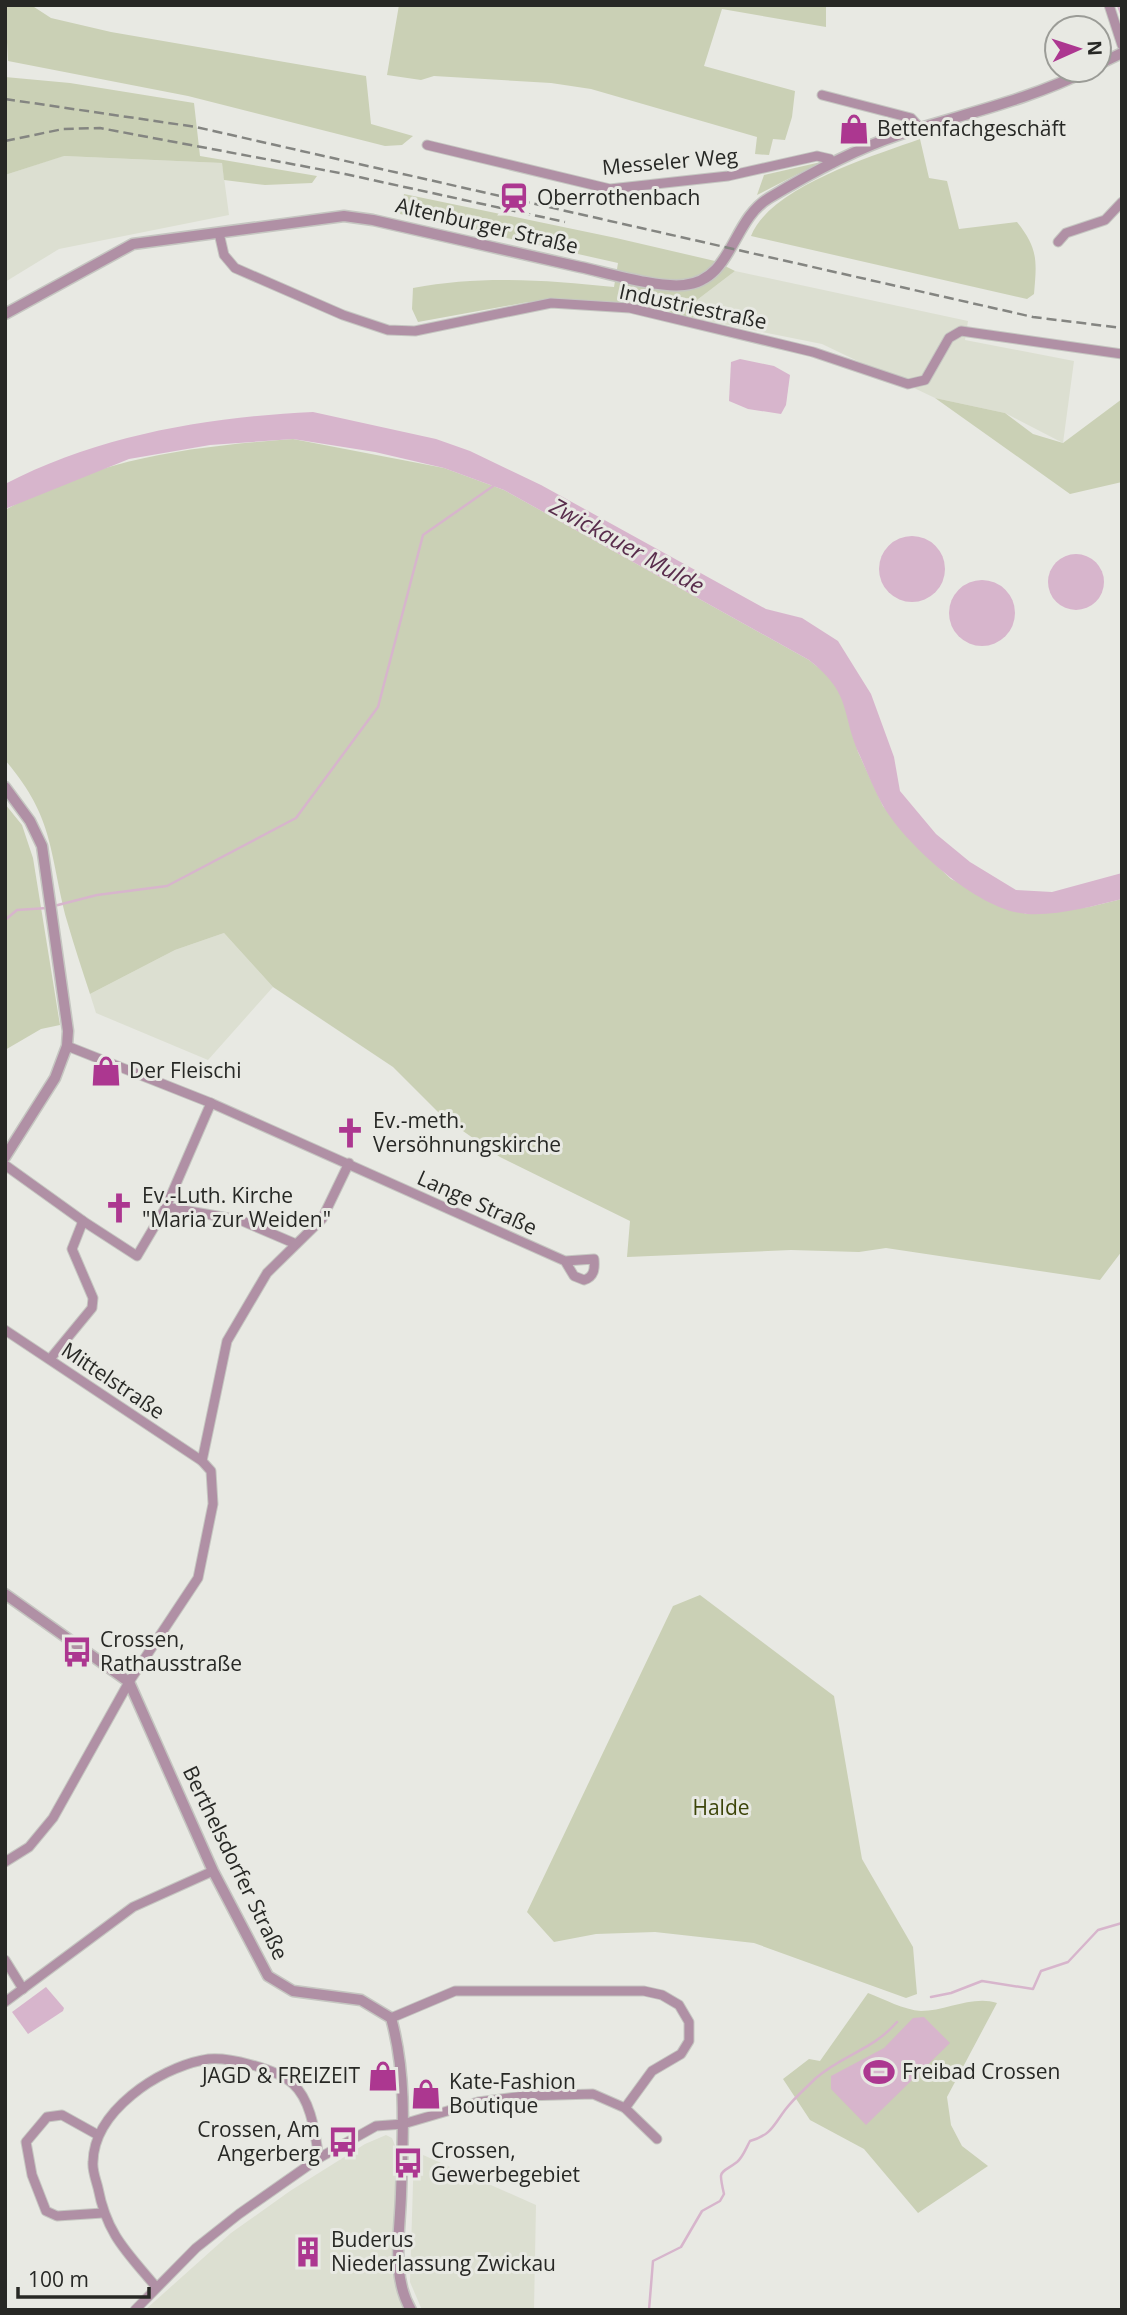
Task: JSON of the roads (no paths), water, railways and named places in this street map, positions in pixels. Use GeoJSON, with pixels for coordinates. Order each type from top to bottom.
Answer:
{"type":"FeatureCollection","features":[{"type":"Feature","properties":{"kind":"street"},"geometry":{"type":"LineString","coordinates":[[1109,5],[1122,45]]}},
{"type":"Feature","properties":{"kind":"street","name":"Altenburger Straße"},"geometry":{"type":"LineString","coordinates":[[5,314],[133,244],[354,217],[634,279],[684,285],[702,280],[726,259],[743,222],[754,209],[833,163],[920,128],[1041,93],[1059,84]]}},
{"type":"Feature","properties":{"kind":"street"},"geometry":{"type":"LineString","coordinates":[[822,95],[911,118],[920,128]]}},
{"type":"Feature","properties":{"kind":"street","name":"Messeler Weg"},"geometry":{"type":"LineString","coordinates":[[426,145],[610,189],[728,176],[817,156],[830,159],[833,163]]}},
{"type":"Feature","properties":{"kind":"street"},"geometry":{"type":"LineString","coordinates":[[1059,242],[1066,233],[1105,220],[1122,202]]}},
{"type":"Feature","properties":{"kind":"street","name":"Industriestraße"},"geometry":{"type":"LineString","coordinates":[[219,233],[225,255],[234,268],[342,316],[388,330],[415,331],[551,303],[630,308],[813,352],[908,384],[925,380],[949,338],[961,331],[1122,354]]}},
{"type":"Feature","properties":{"kind":"street"},"geometry":{"type":"LineString","coordinates":[[5,787],[30,821],[42,846],[48,872],[68,1031],[67,1046],[55,1078],[5,1157]]}},
{"type":"Feature","properties":{"kind":"street","name":"Lange Straße"},"geometry":{"type":"LineString","coordinates":[[67,1046],[211,1103],[565,1261]]}},
{"type":"Feature","properties":{"kind":"street"},"geometry":{"type":"LineString","coordinates":[[5,1165],[83,1222],[137,1256],[166,1207],[211,1103]]}},
{"type":"Feature","properties":{"kind":"street"},"geometry":{"type":"LineString","coordinates":[[5,1862],[29,1847],[53,1818],[129,1682],[198,1578],[213,1504],[211,1471],[201,1461],[227,1340],[267,1273],[322,1219],[349,1163]]}},
{"type":"Feature","properties":{"kind":"street"},"geometry":{"type":"LineString","coordinates":[[166,1207],[240,1220],[296,1244]]}},
{"type":"Feature","properties":{"kind":"street"},"geometry":{"type":"LineString","coordinates":[[50,1359],[92,1308],[93,1298],[72,1249],[83,1222]]}},
{"type":"Feature","properties":{"kind":"street","name":"Mittelstraße"},"geometry":{"type":"LineString","coordinates":[[5,1330],[201,1461]]}},
{"type":"Feature","properties":{"kind":"street"},"geometry":{"type":"LineString","coordinates":[[5,1594],[129,1682]]}},
{"type":"Feature","properties":{"kind":"street","name":"Berthelsdorfer Straße"},"geometry":{"type":"LineString","coordinates":[[129,1682],[214,1871],[268,1976],[293,1991],[361,2000],[391,2018]]}},
{"type":"Feature","properties":{"kind":"street"},"geometry":{"type":"LineString","coordinates":[[5,2002],[133,1908],[214,1871]]}},
{"type":"Feature","properties":{"kind":"street"},"geometry":{"type":"LineString","coordinates":[[5,1960],[23,1989]]}},
{"type":"Feature","properties":{"kind":"street"},"geometry":{"type":"LineString","coordinates":[[411,2310],[399,2276],[403,2124],[401,2053],[391,2018],[455,1991],[644,1991],[662,1995],[679,2005],[689,2022],[689,2041],[681,2054],[652,2071],[625,2108]]}},
{"type":"Feature","properties":{"kind":"street"},"geometry":{"type":"LineString","coordinates":[[156,2287],[112,2235],[103,2213],[93,2163],[98,2136],[111,2115],[155,2079],[177,2067],[206,2059],[272,2069],[295,2085],[312,2118],[319,2158]]}},
{"type":"Feature","properties":{"kind":"street"},"geometry":{"type":"LineString","coordinates":[[135,2310],[196,2248],[239,2214],[319,2158],[376,2126],[403,2124],[478,2102],[524,2096],[593,2094],[625,2108],[657,2139]]}},
{"type":"Feature","properties":{"kind":"street"},"geometry":{"type":"LineString","coordinates":[[98,2136],[62,2115],[47,2118],[26,2142],[32,2175],[46,2211],[57,2216],[103,2213]]}},
{"type":"Feature","properties":{"kind":"water"},"geometry":{"type":"Polygon","coordinates":[[[740,359],[774,366],[790,375],[786,405],[781,414],[748,409],[729,401],[731,362],[740,359]]]}},
{"type":"Feature","properties":{"kind":"water","name":"Zwickauer Mulde"},"geometry":{"type":"Polygon","coordinates":[[[313,412],[436,439],[470,451],[541,485],[766,609],[802,618],[838,641],[871,694],[894,757],[900,791],[936,834],[970,862],[1016,890],[1052,892],[1122,873],[1122,899],[1063,912],[1027,914],[1008,910],[966,889],[925,856],[882,804],[860,756],[839,694],[833,683],[809,660],[504,490],[444,468],[375,452],[293,439],[210,445],[129,459],[5,509],[5,484],[41,467],[116,441],[234,418],[313,412]]]}},
{"type":"Feature","properties":{"kind":"water"},"geometry":{"type":"Polygon","coordinates":[[[905,536],[919,536],[931,541],[940,550],[945,569],[943,582],[936,593],[919,602],[905,602],[893,597],[884,588],[879,576],[879,562],[884,550],[893,541],[905,536]]]}},
{"type":"Feature","properties":{"kind":"water"},"geometry":{"type":"Polygon","coordinates":[[[1071,554],[1081,554],[1096,562],[1102,571],[1102,593],[1096,602],[1081,610],[1071,610],[1053,598],[1048,587],[1048,577],[1060,559],[1071,554]]]}},
{"type":"Feature","properties":{"kind":"water"},"geometry":{"type":"Polygon","coordinates":[[[975,580],[989,580],[1001,585],[1010,594],[1015,613],[1013,626],[1006,637],[989,646],[975,646],[963,641],[954,632],[949,620],[949,606],[954,594],[963,585],[975,580]]]}},
{"type":"Feature","properties":{"kind":"water"},"geometry":{"type":"Polygon","coordinates":[[[46,1987],[64,2008],[63,2011],[28,2034],[12,2012],[46,1987]]]}},
{"type":"Feature","properties":{"kind":"water","name":"Freibad Crossen"},"geometry":{"type":"Polygon","coordinates":[[[924,2017],[950,2043],[866,2125],[831,2089],[831,2076],[884,2048],[913,2018],[924,2017]]]}},
{"type":"Feature","properties":{"kind":"waterway"},"geometry":{"type":"LineString","coordinates":[[1118,5],[1122,16]]}},
{"type":"Feature","properties":{"kind":"waterway"},"geometry":{"type":"LineString","coordinates":[[54,906],[97,895],[167,886],[296,818],[378,707],[423,535],[496,484]]}},
{"type":"Feature","properties":{"kind":"waterway"},"geometry":{"type":"LineString","coordinates":[[5,920],[17,910],[47,908]]}},
{"type":"Feature","properties":{"kind":"waterway"},"geometry":{"type":"LineString","coordinates":[[931,1997],[951,1993],[982,1981],[1033,1989],[1041,1971],[1068,1962],[1098,1930],[1122,1923]]}},
{"type":"Feature","properties":{"kind":"waterway"},"geometry":{"type":"LineString","coordinates":[[649,2310],[653,2261],[681,2247],[702,2211],[720,2201],[724,2194],[722,2173],[739,2160],[750,2141],[763,2136],[771,2129],[792,2101],[816,2078],[836,2063],[868,2046],[897,2022]]}},
{"type":"Feature","properties":{"kind":"railway"},"geometry":{"type":"LineString","coordinates":[[5,99],[196,127],[1033,317],[1122,328]]}},
{"type":"Feature","properties":{"kind":"railway"},"geometry":{"type":"LineString","coordinates":[[5,141],[63,129],[100,128],[345,174],[565,222]]}},
{"type":"Feature","properties":{"kind":"place","name":"Bettenfachgeschäft"},"geometry":{"type":"Point","coordinates":[854,129]}},
{"type":"Feature","properties":{"kind":"place","name":"Oberrothenbach"},"geometry":{"type":"Point","coordinates":[514,198]}},
{"type":"Feature","properties":{"kind":"place","name":"Der Fleischi"},"geometry":{"type":"Point","coordinates":[106,1071]}},
{"type":"Feature","properties":{"kind":"place","name":"Ev.-meth. Versöhnungskirche"},"geometry":{"type":"Point","coordinates":[350,1133]}},
{"type":"Feature","properties":{"kind":"place","name":"Ev.-Luth. Kirche \"Maria zur Weiden\""},"geometry":{"type":"Point","coordinates":[119,1208]}},
{"type":"Feature","properties":{"kind":"place","name":"Crossen, Rathausstraße"},"geometry":{"type":"Point","coordinates":[77,1652]}},
{"type":"Feature","properties":{"kind":"place","name":"Freibad Crossen"},"geometry":{"type":"Point","coordinates":[879,2072]}},
{"type":"Feature","properties":{"kind":"place","name":"JAGD & FREIZEIT"},"geometry":{"type":"Point","coordinates":[383,2076]}},
{"type":"Feature","properties":{"kind":"place","name":"Kate-Fashion Boutique"},"geometry":{"type":"Point","coordinates":[426,2094]}},
{"type":"Feature","properties":{"kind":"place","name":"Crossen, Am Angerberg"},"geometry":{"type":"Point","coordinates":[343,2142]}},
{"type":"Feature","properties":{"kind":"place","name":"Crossen, Gewerbegebiet"},"geometry":{"type":"Point","coordinates":[408,2163]}},
{"type":"Feature","properties":{"kind":"place","name":"Buderus Niederlassung Zwickau"},"geometry":{"type":"Point","coordinates":[308,2252]}},
{"type":"Feature","properties":{"kind":"park label","name":"Halde"},"geometry":{"type":"Point","coordinates":[721,1808]}}]}
